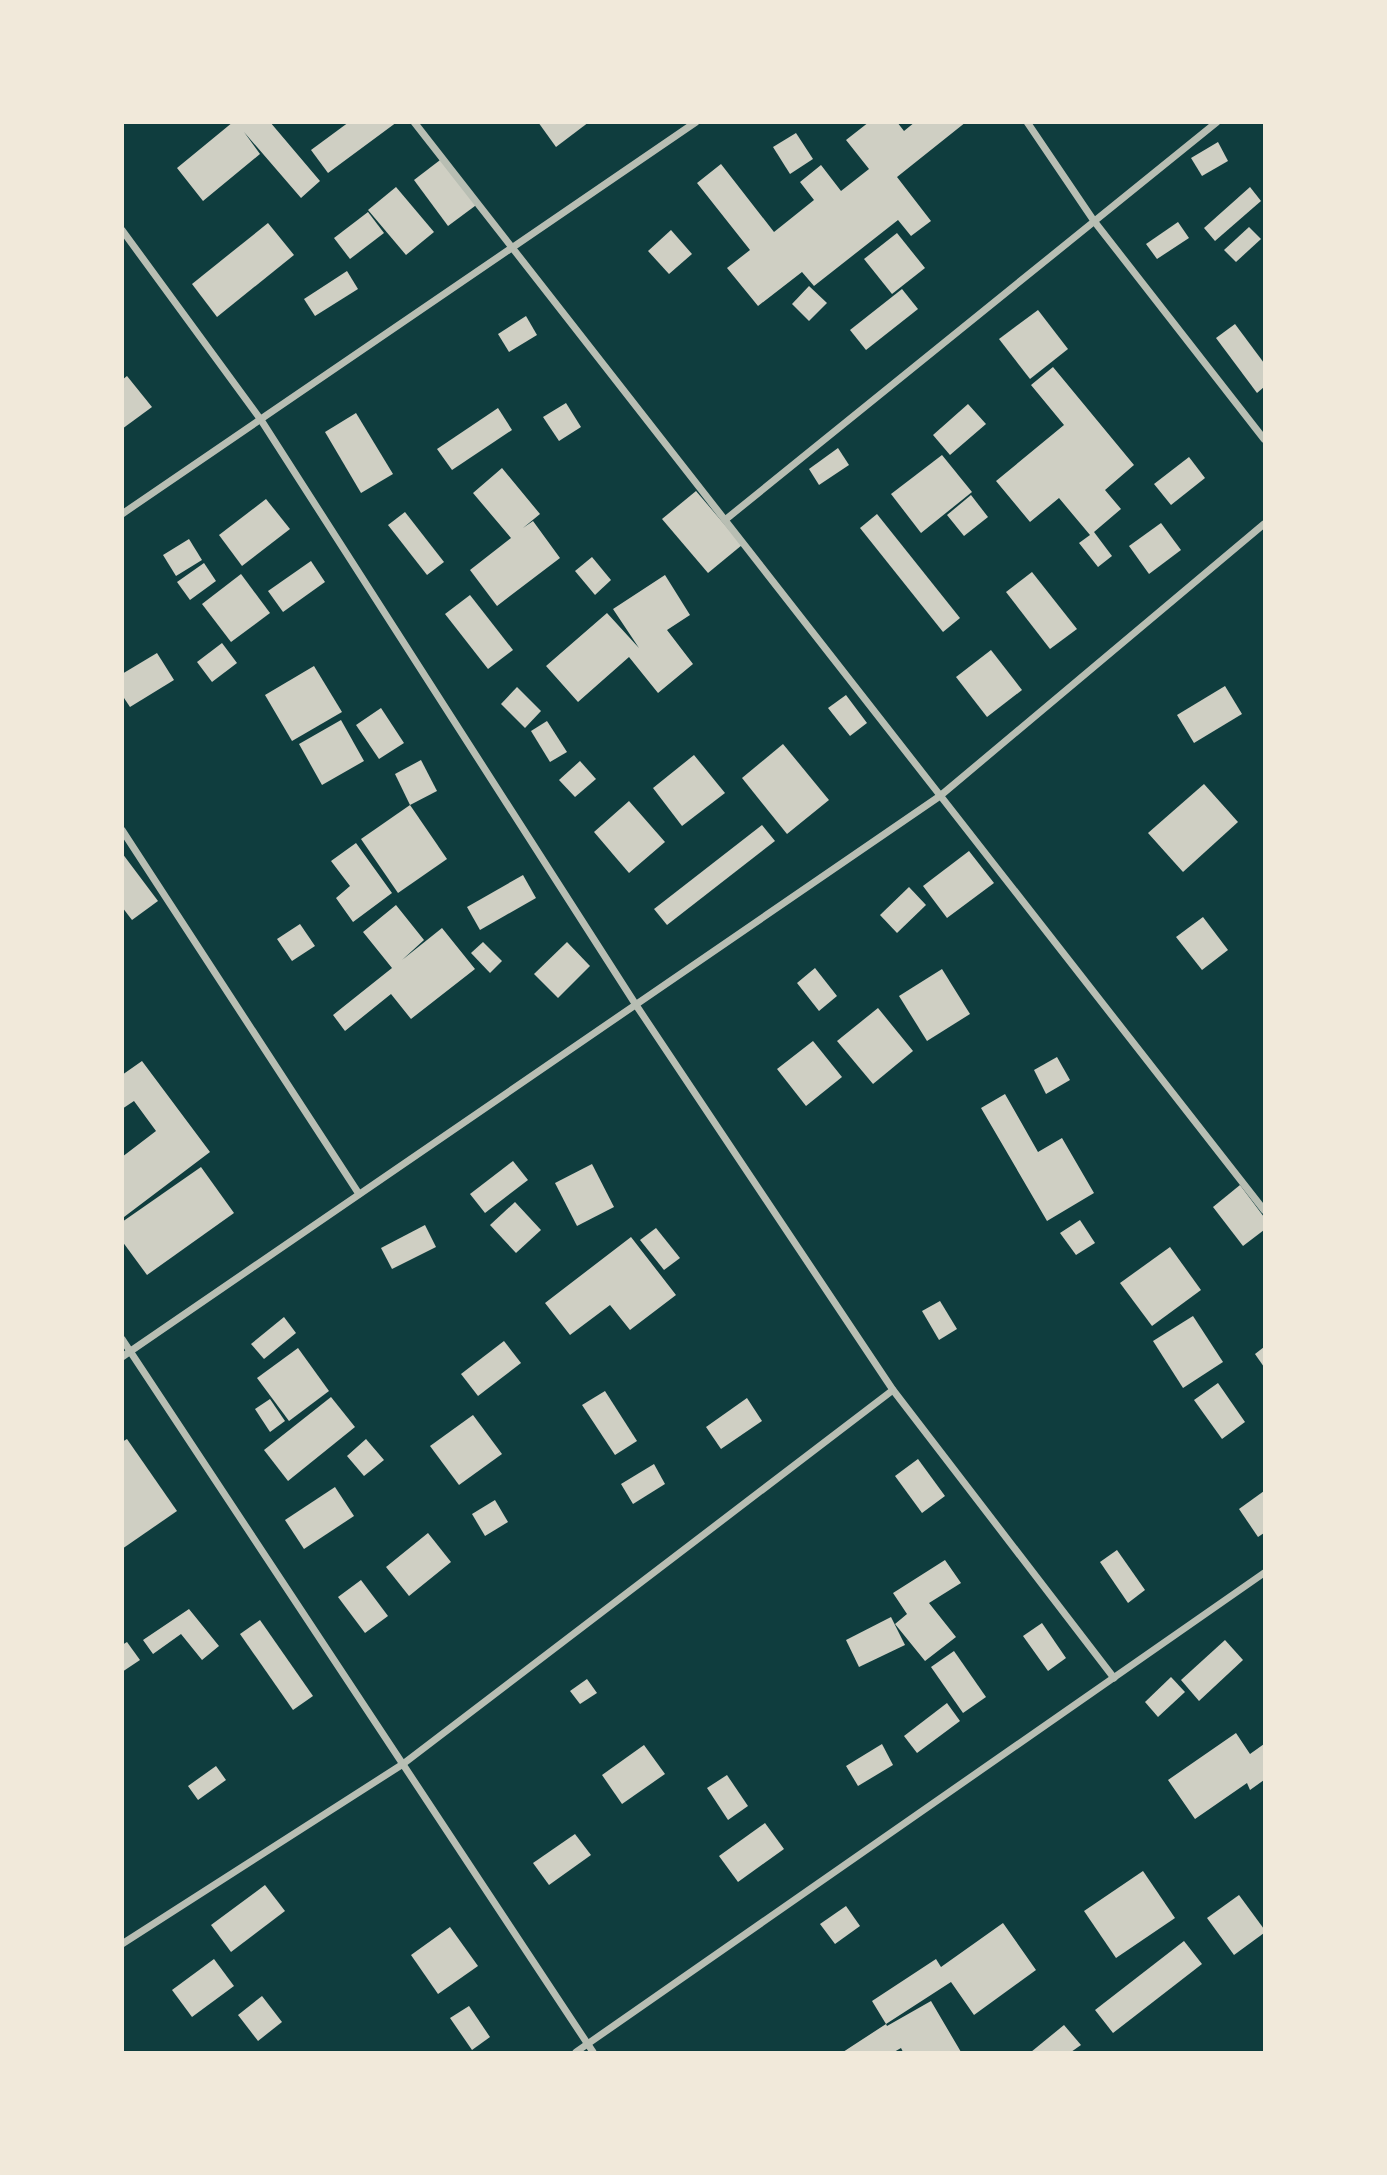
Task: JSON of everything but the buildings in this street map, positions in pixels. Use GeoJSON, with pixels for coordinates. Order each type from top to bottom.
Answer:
{"type":"FeatureCollection","features":[{"type":"Feature","properties":{"kind":"street"},"geometry":{"type":"LineString","coordinates":[[414,122],[1265,1210]]}},
{"type":"Feature","properties":{"kind":"street"},"geometry":{"type":"LineString","coordinates":[[122,514],[696,122]]}},
{"type":"Feature","properties":{"kind":"street"},"geometry":{"type":"LineString","coordinates":[[1027,122],[1094,221],[1265,439]]}},
{"type":"Feature","properties":{"kind":"street"},"geometry":{"type":"LineString","coordinates":[[724,520],[1217,122]]}},
{"type":"Feature","properties":{"kind":"street"},"geometry":{"type":"LineString","coordinates":[[122,230],[261,420],[636,1005],[893,1391],[1114,1678]]}},
{"type":"Feature","properties":{"kind":"street"},"geometry":{"type":"LineString","coordinates":[[122,1357],[940,796],[1265,524]]}},
{"type":"Feature","properties":{"kind":"street"},"geometry":{"type":"LineString","coordinates":[[122,830],[359,1195]]}},
{"type":"Feature","properties":{"kind":"street"},"geometry":{"type":"LineString","coordinates":[[122,1339],[593,2053]]}},
{"type":"Feature","properties":{"kind":"street"},"geometry":{"type":"LineString","coordinates":[[122,1944],[404,1764],[893,1391]]}},
{"type":"Feature","properties":{"kind":"street"},"geometry":{"type":"LineString","coordinates":[[576,2053],[1265,1573]]}}]}
